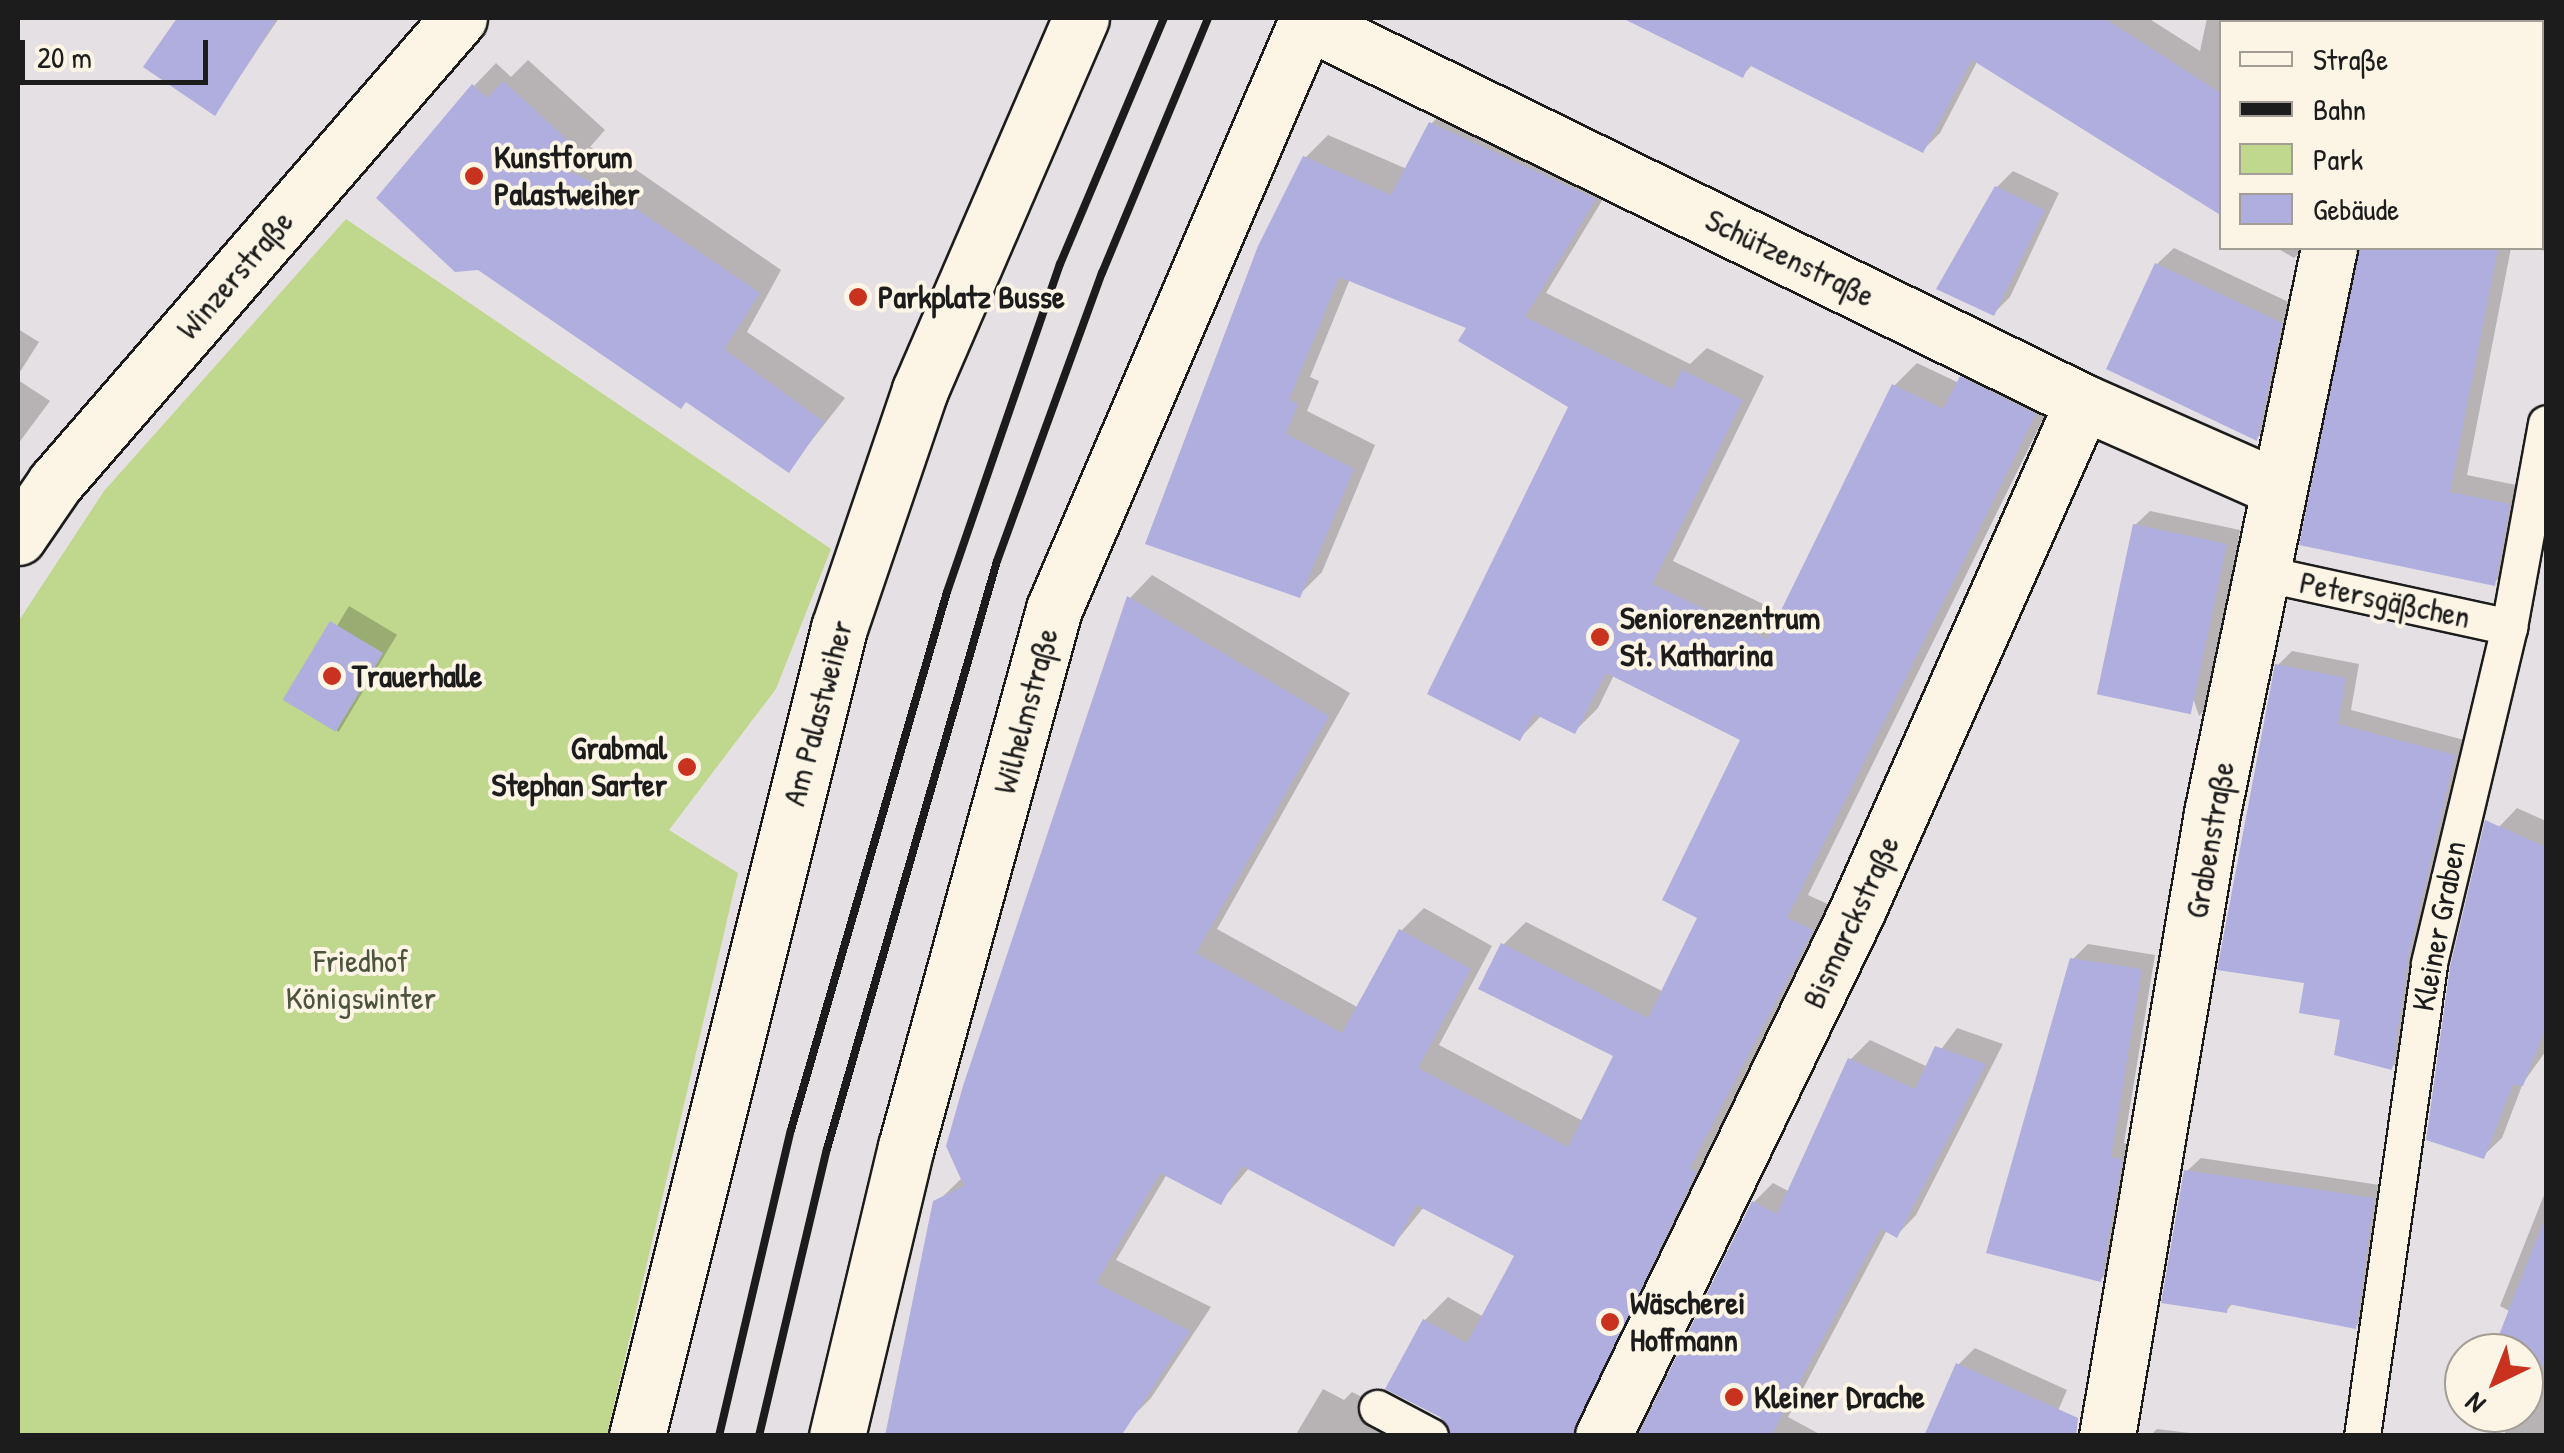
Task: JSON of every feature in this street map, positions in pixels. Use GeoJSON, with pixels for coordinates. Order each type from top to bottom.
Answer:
{"type":"FeatureCollection","features":[{"type":"Feature","properties":{"kind":"street","name":"Winzerstraße"},"geometry":{"type":"LineString","coordinates":[[18,537],[55,484],[458,18]]}},
{"type":"Feature","properties":{"kind":"street","name":"Am Palastweiher"},"geometry":{"type":"LineString","coordinates":[[637,1436],[839,628],[920,390],[1081,18]]}},
{"type":"Feature","properties":{"kind":"street","name":"Schützenstraße"},"geometry":{"type":"LineString","coordinates":[[1307,19],[2083,402],[2276,487]]}},
{"type":"Feature","properties":{"kind":"street","name":"Wilhelmstraße"},"geometry":{"type":"LineString","coordinates":[[837,1436],[906,1148],[1054,609],[1307,19]]}},
{"type":"Feature","properties":{"kind":"street","name":"Grabenstraße"},"geometry":{"type":"LineString","coordinates":[[2107,1436],[2212,813],[2276,487],[2329,250]]}},
{"type":"Feature","properties":{"kind":"street","name":"Bismarckstraße"},"geometry":{"type":"LineString","coordinates":[[1603,1436],[1849,928],[2083,402]]}},
{"type":"Feature","properties":{"kind":"lane","name":"Kleiner Graben"},"geometry":{"type":"LineString","coordinates":[[2362,1436],[2430,963],[2508,627],[2546,423]]}},
{"type":"Feature","properties":{"kind":"lane","name":"Petersgäßchen"},"geometry":{"type":"LineString","coordinates":[[2262,572],[2508,627]]}},
{"type":"Feature","properties":{"kind":"lane"},"geometry":{"type":"LineString","coordinates":[[1376,1408],[1430,1436]]}},
{"type":"Feature","properties":{"kind":"green space","name":"Friedhof Königswinter"},"geometry":{"type":"Polygon","coordinates":[[[346,219],[831,549],[776,689],[669,830],[738,873],[607,1435],[18,1436],[18,622],[104,491],[346,219]]]}},
{"type":"Feature","properties":{"kind":"building"},"geometry":{"type":"Polygon","coordinates":[[[177,18],[277,18],[215,116],[143,67],[177,18]]]}},
{"type":"Feature","properties":{"kind":"building"},"geometry":{"type":"Polygon","coordinates":[[[1622,18],[2104,18],[2219,92],[2219,214],[1972,60],[1923,153],[1749,65],[1743,78],[1622,18]]]}},
{"type":"Feature","properties":{"kind":"building"},"geometry":{"type":"Polygon","coordinates":[[[503,81],[584,155],[569,171],[608,190],[760,293],[724,349],[824,422],[789,473],[686,402],[681,409],[478,270],[455,272],[376,198],[472,84],[487,98],[503,81]]]}},
{"type":"Feature","properties":{"kind":"building"},"geometry":{"type":"Polygon","coordinates":[[[1429,122],[1596,199],[1525,317],[1672,389],[1682,370],[1743,400],[1652,584],[1767,639],[1892,384],[1943,409],[1960,376],[2036,414],[1787,918],[1813,930],[1690,1168],[1696,1172],[1572,1436],[1451,1436],[1440,1417],[1385,1389],[1423,1319],[1467,1343],[1514,1256],[1416,1205],[1394,1247],[1242,1166],[1221,1205],[1160,1173],[1096,1283],[1190,1331],[1121,1436],[885,1436],[933,1201],[964,1186],[946,1146],[963,1086],[1127,596],[1329,716],[1196,953],[1342,1033],[1399,929],[1471,969],[1418,1068],[1568,1147],[1613,1056],[1478,989],[1501,943],[1648,1018],[1697,918],[1662,900],[1740,740],[1606,673],[1575,734],[1534,714],[1520,741],[1427,694],[1568,407],[1458,341],[1466,328],[1339,277],[1289,400],[1298,404],[1286,434],[1354,469],[1300,598],[1145,544],[1258,246],[1303,156],[1391,195],[1429,122]]]}},
{"type":"Feature","properties":{"kind":"building"},"geometry":{"type":"Polygon","coordinates":[[[1995,186],[2045,210],[1994,316],[1936,289],[1995,186]]]}},
{"type":"Feature","properties":{"kind":"building"},"geometry":{"type":"Polygon","coordinates":[[[2359,250],[2498,250],[2450,492],[2510,504],[2495,586],[2299,545],[2359,250]]]}},
{"type":"Feature","properties":{"kind":"building"},"geometry":{"type":"Polygon","coordinates":[[[2155,263],[2282,323],[2257,441],[2106,369],[2155,263]]]}},
{"type":"Feature","properties":{"kind":"building"},"geometry":{"type":"Polygon","coordinates":[[[2133,524],[2227,544],[2191,714],[2097,694],[2133,524]]]}},
{"type":"Feature","properties":{"kind":"building","name":"Trauerhalle"},"geometry":{"type":"Polygon","coordinates":[[[330,621],[383,653],[336,732],[283,700],[330,621]]]}},
{"type":"Feature","properties":{"kind":"building"},"geometry":{"type":"Polygon","coordinates":[[[2275,664],[2346,678],[2338,724],[2455,755],[2408,958],[2392,1070],[2334,1055],[2340,1020],[2299,1013],[2304,983],[2217,970],[2275,664]]]}},
{"type":"Feature","properties":{"kind":"building"},"geometry":{"type":"Polygon","coordinates":[[[2485,820],[2546,847],[2546,1026],[2523,1086],[2513,1084],[2484,1159],[2426,1140],[2450,967],[2485,820]]]}},
{"type":"Feature","properties":{"kind":"building"},"geometry":{"type":"Polygon","coordinates":[[[2070,958],[2142,969],[2111,1157],[2122,1159],[2101,1282],[1986,1253],[2070,958]]]}},
{"type":"Feature","properties":{"kind":"building"},"geometry":{"type":"Polygon","coordinates":[[[1935,1046],[1986,1064],[1897,1238],[1881,1229],[1771,1436],[1638,1436],[1752,1201],[1777,1214],[1848,1058],[1915,1089],[1935,1046]]]}},
{"type":"Feature","properties":{"kind":"building"},"geometry":{"type":"Polygon","coordinates":[[[2184,1170],[2374,1198],[2356,1329],[2228,1304],[2227,1313],[2161,1303],[2184,1170]]]}},
{"type":"Feature","properties":{"kind":"building"},"geometry":{"type":"Polygon","coordinates":[[[2546,1222],[2546,1366],[2544,1333],[2500,1333],[2546,1222]]]}},
{"type":"Feature","properties":{"kind":"building"},"geometry":{"type":"Polygon","coordinates":[[[1956,1363],[2078,1418],[2076,1436],[1924,1436],[1956,1363]]]}},
{"type":"Feature","properties":{"kind":"railway"},"geometry":{"type":"LineString","coordinates":[[719,1436],[791,1130],[947,592],[1060,264],[1164,18]]}},
{"type":"Feature","properties":{"kind":"railway"},"geometry":{"type":"LineString","coordinates":[[759,1436],[827,1149],[997,561],[1102,273],[1208,18]]}},
{"type":"Feature","properties":{"kind":"place","name":"Kunstforum Palastweiher"},"geometry":{"type":"Point","coordinates":[474,176]}},
{"type":"Feature","properties":{"kind":"place","name":"Parkplatz Busse"},"geometry":{"type":"Point","coordinates":[858,297]}},
{"type":"Feature","properties":{"kind":"place","name":"Seniorenzentrum St. Katharina"},"geometry":{"type":"Point","coordinates":[1600,637]}},
{"type":"Feature","properties":{"kind":"place","name":"Trauerhalle"},"geometry":{"type":"Point","coordinates":[332,676]}},
{"type":"Feature","properties":{"kind":"place","name":"Grabmal Stephan Sarter"},"geometry":{"type":"Point","coordinates":[687,767]}},
{"type":"Feature","properties":{"kind":"place","name":"Wäscherei Hoffmann"},"geometry":{"type":"Point","coordinates":[1610,1322]}},
{"type":"Feature","properties":{"kind":"place","name":"Kleiner Drache"},"geometry":{"type":"Point","coordinates":[1734,1397]}}]}
